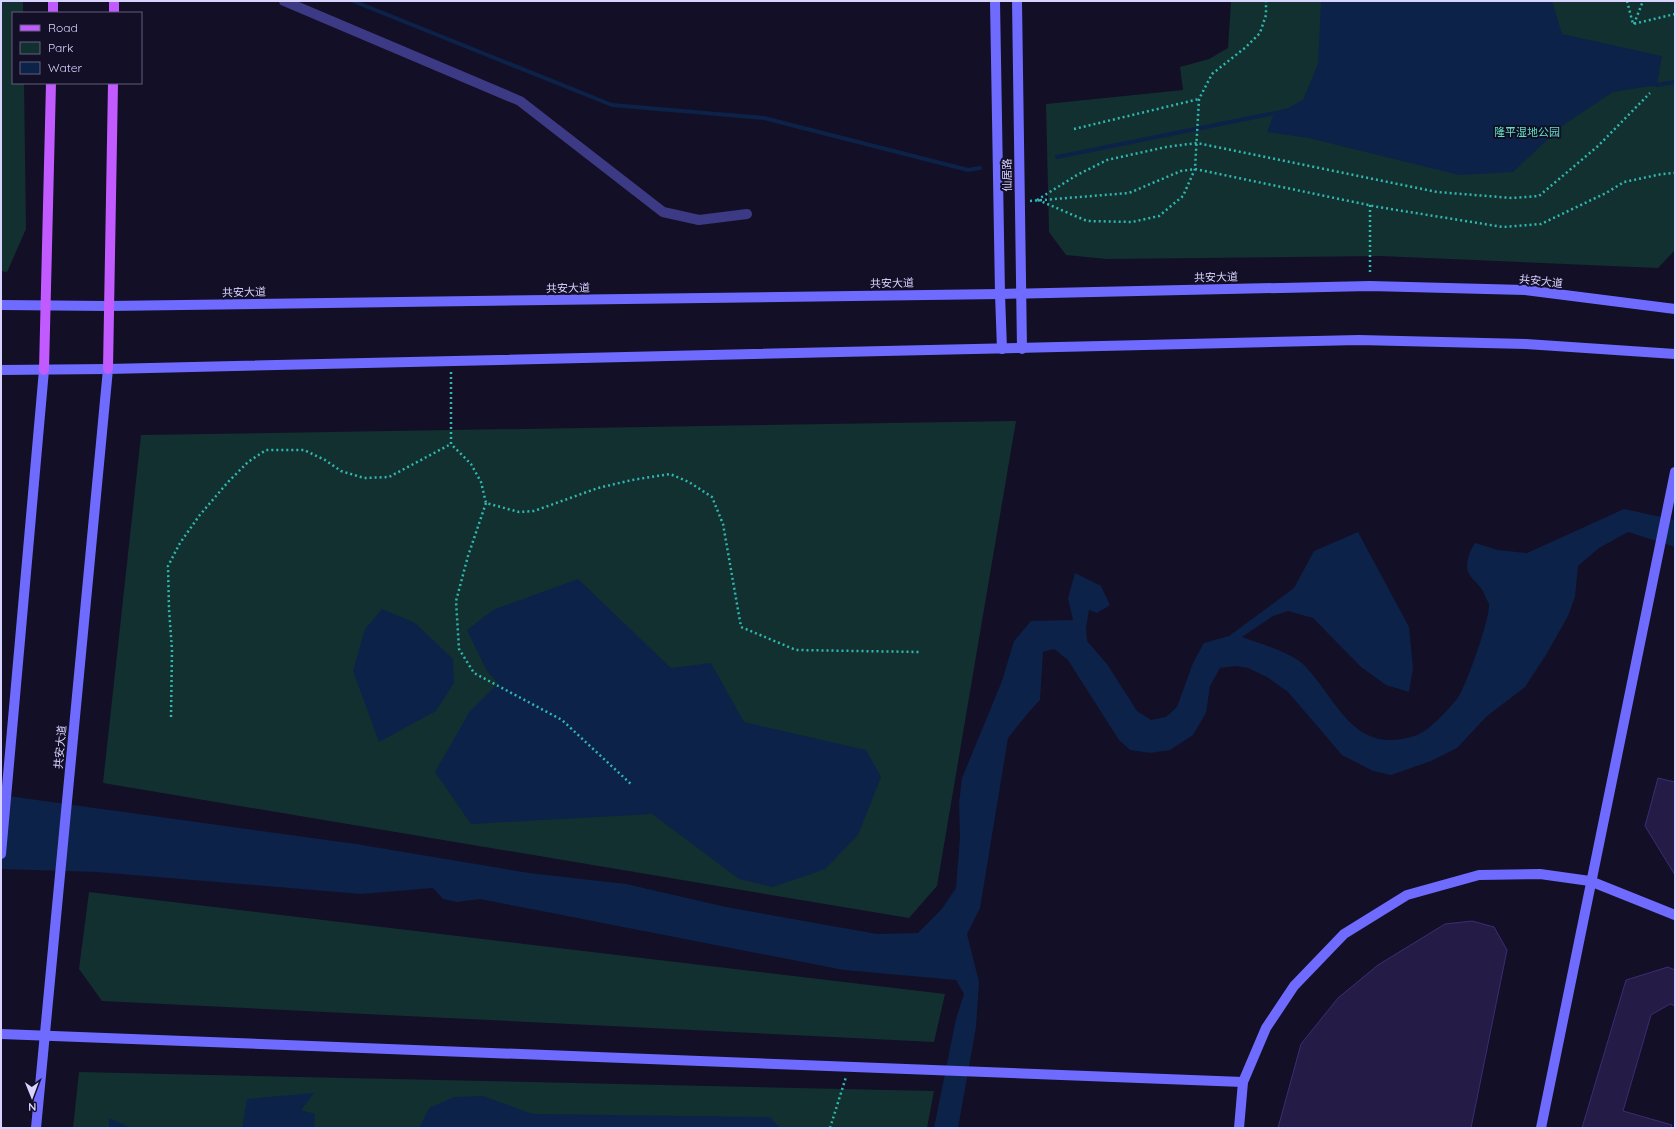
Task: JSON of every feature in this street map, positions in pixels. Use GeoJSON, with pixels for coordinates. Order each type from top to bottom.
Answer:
{"type":"FeatureCollection","features":[{"type":"Feature","properties":{"kind":"main road"},"geometry":{"type":"LineString","coordinates":[[52,12],[53,1]]}},
{"type":"Feature","properties":{"kind":"main road"},"geometry":{"type":"LineString","coordinates":[[114,1],[114,12]]}},
{"type":"Feature","properties":{"kind":"main road","name":"仙居路"},"geometry":{"type":"LineString","coordinates":[[995,1],[1002,349]]}},
{"type":"Feature","properties":{"kind":"main road","name":"仙居路"},"geometry":{"type":"LineString","coordinates":[[1017,1],[1022,349]]}},
{"type":"Feature","properties":{"kind":"main road"},"geometry":{"type":"LineString","coordinates":[[1,854],[44,370],[51,84]]}},
{"type":"Feature","properties":{"kind":"main road","name":"共安大道"},"geometry":{"type":"LineString","coordinates":[[36,1128],[108,369],[113,84]]}},
{"type":"Feature","properties":{"kind":"main road","name":"共安大道"},"geometry":{"type":"LineString","coordinates":[[1,305],[46,304],[108,306],[1000,294],[1370,286],[1525,290],[1675,310]]}},
{"type":"Feature","properties":{"kind":"main road"},"geometry":{"type":"LineString","coordinates":[[1,370],[108,369],[1022,349],[1359,340],[1526,344],[1675,354]]}},
{"type":"Feature","properties":{"kind":"main road"},"geometry":{"type":"LineString","coordinates":[[1541,1128],[1590,881],[1675,472]]}},
{"type":"Feature","properties":{"kind":"main road"},"geometry":{"type":"LineString","coordinates":[[1239,1128],[1243,1082],[1266,1028],[1294,986],[1344,934],[1407,895],[1479,875],[1540,874],[1590,881],[1675,915]]}},
{"type":"Feature","properties":{"kind":"main road"},"geometry":{"type":"LineString","coordinates":[[1,1034],[1243,1082]]}},
{"type":"Feature","properties":{"kind":"street"},"geometry":{"type":"LineString","coordinates":[[284,1],[520,101],[663,212],[699,220],[747,214]]}},
{"type":"Feature","properties":{"kind":"path"},"geometry":{"type":"LineString","coordinates":[[1037,200],[1087,221],[1132,222],[1159,216],[1184,196],[1195,169],[1199,99],[1212,74],[1246,47],[1260,33],[1266,16],[1266,1]]}},
{"type":"Feature","properties":{"kind":"path"},"geometry":{"type":"LineString","coordinates":[[1627,1],[1634,24]]}},
{"type":"Feature","properties":{"kind":"path"},"geometry":{"type":"LineString","coordinates":[[1634,24],[1643,1]]}},
{"type":"Feature","properties":{"kind":"path"},"geometry":{"type":"LineString","coordinates":[[1634,24],[1675,14]]}},
{"type":"Feature","properties":{"kind":"path"},"geometry":{"type":"LineString","coordinates":[[1037,200],[1077,175],[1106,160],[1166,147],[1197,143],[1437,192],[1512,198],[1540,196],[1598,146],[1650,93]]}},
{"type":"Feature","properties":{"kind":"path"},"geometry":{"type":"LineString","coordinates":[[1074,129],[1199,99]]}},
{"type":"Feature","properties":{"kind":"path"},"geometry":{"type":"LineString","coordinates":[[1020,201],[1129,192],[1181,171],[1195,169],[1370,205],[1503,227],[1541,224],[1606,193],[1624,182],[1662,174],[1675,173]]}},
{"type":"Feature","properties":{"kind":"path"},"geometry":{"type":"LineString","coordinates":[[1370,205],[1370,286]]}},
{"type":"Feature","properties":{"kind":"path"},"geometry":{"type":"LineString","coordinates":[[451,361],[451,444],[472,464],[481,482],[486,503],[468,556],[456,601],[459,649],[474,674],[562,720],[632,785]]}},
{"type":"Feature","properties":{"kind":"path"},"geometry":{"type":"LineString","coordinates":[[170,717],[172,650],[168,566],[180,543],[199,516],[248,462],[266,450],[304,450],[341,471],[364,478],[389,477],[451,444]]}},
{"type":"Feature","properties":{"kind":"path"},"geometry":{"type":"LineString","coordinates":[[486,503],[519,512],[534,511],[598,488],[632,480],[670,474],[689,482],[712,497],[723,524],[741,627],[796,650],[920,652]]}},
{"type":"Feature","properties":{"kind":"path"},"geometry":{"type":"LineString","coordinates":[[830,1128],[849,1067]]}},
{"type":"Feature","properties":{"kind":"green space"},"geometry":{"type":"Polygon","coordinates":[[[1,1],[23,1],[23,12],[12,12],[12,84],[24,84],[26,229],[7,272],[1,271],[1,1]]]}},
{"type":"Feature","properties":{"kind":"green space","name":"隆平湿地公园"},"geometry":{"type":"Polygon","coordinates":[[[1231,1],[1675,1],[1675,250],[1658,268],[1380,256],[1107,259],[1066,255],[1049,232],[1046,104],[1183,90],[1180,67],[1209,59],[1228,48],[1231,1]]]}},
{"type":"Feature","properties":{"kind":"green space"},"geometry":{"type":"Polygon","coordinates":[[[1016,421],[937,886],[909,918],[103,783],[141,435],[1016,421]]]}},
{"type":"Feature","properties":{"kind":"green space"},"geometry":{"type":"Polygon","coordinates":[[[89,892],[945,994],[934,1042],[102,1001],[79,969],[89,892]]]}},
{"type":"Feature","properties":{"kind":"green space"},"geometry":{"type":"Polygon","coordinates":[[[79,1072],[934,1091],[927,1128],[73,1128],[79,1072]]]}},
{"type":"Feature","properties":{"kind":"water"},"geometry":{"type":"Polygon","coordinates":[[[1321,1],[1552,1],[1562,34],[1662,56],[1657,85],[1613,92],[1562,126],[1513,172],[1459,175],[1309,138],[1267,132],[1273,116],[1303,100],[1318,64],[1321,1]]]}},
{"type":"Feature","properties":{"kind":"water"},"geometry":{"type":"Polygon","coordinates":[[[1624,509],[1675,520],[1675,547],[1628,532],[1599,548],[1578,566],[1575,597],[1568,616],[1546,655],[1525,687],[1487,716],[1457,748],[1431,761],[1391,775],[1373,771],[1342,755],[1288,692],[1267,677],[1248,668],[1236,666],[1220,668],[1210,686],[1206,713],[1193,735],[1170,750],[1150,753],[1130,750],[1119,740],[1068,660],[1054,649],[1043,652],[1040,700],[1008,738],[980,908],[967,934],[979,982],[976,1027],[958,1128],[934,1128],[956,1019],[964,994],[956,980],[844,970],[480,899],[457,902],[443,899],[433,888],[361,894],[97,872],[1,869],[1,795],[356,844],[529,873],[626,884],[726,907],[877,934],[918,933],[941,910],[956,888],[960,837],[959,803],[962,778],[1002,681],[1014,641],[1031,621],[1073,620],[1068,598],[1075,573],[1101,586],[1110,605],[1097,613],[1089,610],[1086,628],[1087,641],[1107,664],[1137,711],[1151,720],[1166,717],[1177,707],[1193,663],[1204,643],[1229,636],[1294,588],[1314,551],[1358,532],[1409,627],[1413,668],[1409,692],[1386,685],[1361,667],[1313,618],[1288,611],[1273,616],[1242,637],[1275,649],[1300,661],[1350,722],[1363,732],[1378,739],[1395,740],[1417,735],[1428,729],[1446,712],[1463,689],[1486,623],[1489,604],[1482,589],[1469,574],[1467,566],[1468,558],[1475,543],[1498,550],[1527,553],[1624,509]]]}},
{"type":"Feature","properties":{"kind":"water"},"geometry":{"type":"Polygon","coordinates":[[[578,579],[671,668],[711,663],[744,722],[866,750],[881,777],[858,835],[825,869],[773,887],[739,879],[652,814],[471,824],[435,772],[470,711],[498,683],[487,671],[467,630],[493,610],[578,579]]]}},
{"type":"Feature","properties":{"kind":"water"},"geometry":{"type":"Polygon","coordinates":[[[382,609],[415,623],[453,659],[454,683],[436,711],[379,742],[353,671],[365,629],[382,609]]]}},
{"type":"Feature","properties":{"kind":"water"},"geometry":{"type":"Polygon","coordinates":[[[314,1093],[301,1110],[315,1114],[314,1128],[242,1128],[247,1099],[314,1093]]]}},
{"type":"Feature","properties":{"kind":"water"},"geometry":{"type":"Polygon","coordinates":[[[483,1096],[533,1114],[770,1117],[780,1128],[419,1128],[429,1108],[454,1097],[483,1096]]]}},
{"type":"Feature","properties":{"kind":"water"},"geometry":{"type":"Polygon","coordinates":[[[109,1118],[131,1128],[109,1128],[109,1118]]]}},
{"type":"Feature","properties":{"kind":"building"},"geometry":{"type":"Polygon","coordinates":[[[1658,778],[1675,782],[1675,875],[1645,826],[1658,778]]]}},
{"type":"Feature","properties":{"kind":"building"},"geometry":{"type":"Polygon","coordinates":[[[1472,921],[1494,927],[1507,950],[1471,1128],[1278,1128],[1301,1044],[1338,998],[1378,965],[1445,924],[1472,921]]]}},
{"type":"Feature","properties":{"kind":"building"},"geometry":{"type":"Polygon","coordinates":[[[1668,967],[1675,970],[1675,1006],[1670,1004],[1651,1015],[1623,1111],[1672,1125],[1671,1128],[1582,1128],[1626,980],[1668,967]]]}},
{"type":"Feature","properties":{"kind":"waterway"},"geometry":{"type":"LineString","coordinates":[[353,1],[612,105],[764,118],[968,170],[980,168]]}},
{"type":"Feature","properties":{"kind":"waterway"},"geometry":{"type":"LineString","coordinates":[[1652,84],[1657,85],[1675,82]]}},
{"type":"Feature","properties":{"kind":"waterway"},"geometry":{"type":"LineString","coordinates":[[1057,157],[1285,111]]}}]}
